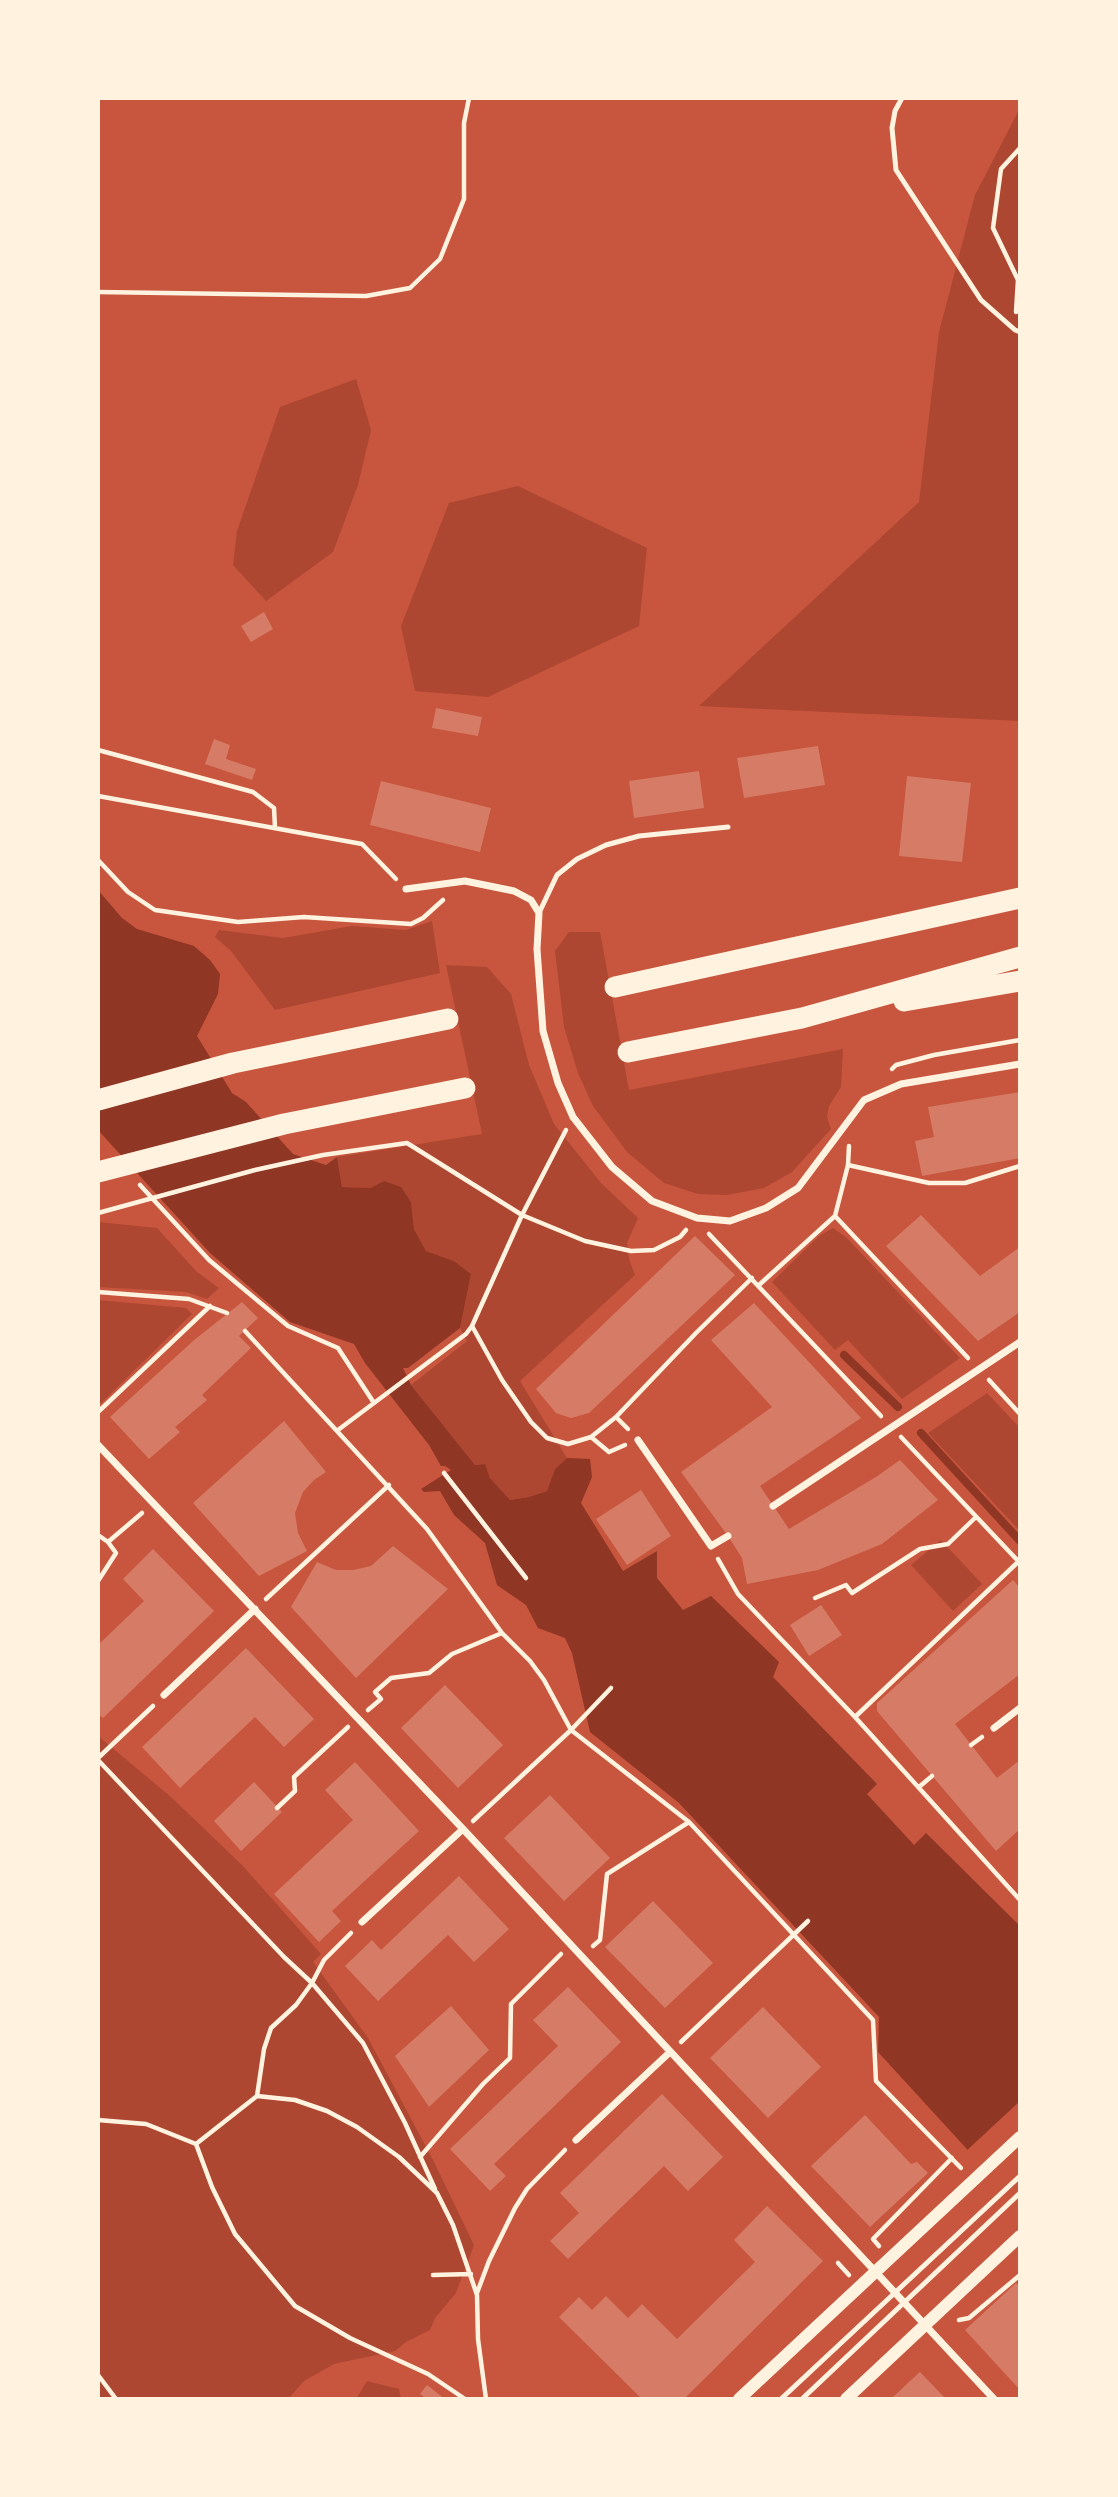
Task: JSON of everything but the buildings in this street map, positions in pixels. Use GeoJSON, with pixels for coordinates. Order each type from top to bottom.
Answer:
{"type":"FeatureCollection","features":[{"type":"Feature","properties":{"kind":"highway"},"geometry":{"type":"LineString","coordinates":[[615,986],[1020,898]]}},
{"type":"Feature","properties":{"kind":"highway"},"geometry":{"type":"LineString","coordinates":[[802,1018],[1020,957]]}},
{"type":"Feature","properties":{"kind":"highway"},"geometry":{"type":"LineString","coordinates":[[628,1052],[802,1018],[1020,981]]}},
{"type":"Feature","properties":{"kind":"highway"},"geometry":{"type":"LineString","coordinates":[[98,1100],[233,1063],[448,1019]]}},
{"type":"Feature","properties":{"kind":"highway"},"geometry":{"type":"LineString","coordinates":[[98,1171],[284,1124],[465,1088]]}},
{"type":"Feature","properties":{"kind":"street"},"geometry":{"type":"LineString","coordinates":[[405,889],[465,881],[514,891],[531,900],[539,913],[537,949],[543,1031],[558,1083],[573,1116],[612,1167],[652,1201],[697,1218],[730,1221],[766,1208],[798,1188],[864,1100],[901,1084],[1020,1064]]}},
{"type":"Feature","properties":{"kind":"street"},"geometry":{"type":"LineString","coordinates":[[773,1506],[1020,1342]]}},
{"type":"Feature","properties":{"kind":"street"},"geometry":{"type":"LineString","coordinates":[[638,1440],[711,1546],[728,1536]]}},
{"type":"Feature","properties":{"kind":"street"},"geometry":{"type":"LineString","coordinates":[[98,1445],[463,1829],[994,2399]]}},
{"type":"Feature","properties":{"kind":"street"},"geometry":{"type":"LineString","coordinates":[[164,1695],[255,1609]]}},
{"type":"Feature","properties":{"kind":"street"},"geometry":{"type":"LineString","coordinates":[[994,1728],[1020,1708]]}},
{"type":"Feature","properties":{"kind":"street"},"geometry":{"type":"LineString","coordinates":[[362,1922],[463,1829]]}},
{"type":"Feature","properties":{"kind":"street"},"geometry":{"type":"LineString","coordinates":[[576,2140],[670,2052]]}},
{"type":"Feature","properties":{"kind":"street"},"geometry":{"type":"LineString","coordinates":[[740,2399],[1020,2137]]}},
{"type":"Feature","properties":{"kind":"street"},"geometry":{"type":"LineString","coordinates":[[846,2399],[1020,2236]]}},
{"type":"Feature","properties":{"kind":"lane"},"geometry":{"type":"LineString","coordinates":[[902,98],[895,111],[892,128],[896,170],[981,300],[1018,331]]}},
{"type":"Feature","properties":{"kind":"lane"},"geometry":{"type":"LineString","coordinates":[[539,913],[557,875],[577,859],[606,845],[639,836],[728,827]]}},
{"type":"Feature","properties":{"kind":"lane"},"geometry":{"type":"LineString","coordinates":[[781,2399],[1020,2176]]}},
{"type":"Feature","properties":{"kind":"lane"},"geometry":{"type":"LineString","coordinates":[[802,2399],[1020,2193]]}},
{"type":"Feature","properties":{"kind":"path"},"geometry":{"type":"LineString","coordinates":[[98,292],[366,296],[410,288],[440,259],[464,199],[464,123],[469,98]]}},
{"type":"Feature","properties":{"kind":"path"},"geometry":{"type":"LineString","coordinates":[[1018,331],[1018,280],[993,228],[1001,169],[1020,148]]}},
{"type":"Feature","properties":{"kind":"path"},"geometry":{"type":"LineString","coordinates":[[98,750],[253,792],[274,808],[275,828]]}},
{"type":"Feature","properties":{"kind":"path"},"geometry":{"type":"LineString","coordinates":[[98,796],[362,844],[405,889]]}},
{"type":"Feature","properties":{"kind":"path"},"geometry":{"type":"LineString","coordinates":[[98,860],[128,892],[155,910],[238,922],[304,917],[411,924],[424,918],[465,881]]}},
{"type":"Feature","properties":{"kind":"path"},"geometry":{"type":"LineString","coordinates":[[338,1430],[466,1335],[522,1215],[562,1140]]}},
{"type":"Feature","properties":{"kind":"path"},"geometry":{"type":"LineString","coordinates":[[98,1213],[256,1170],[407,1143],[522,1215],[584,1241],[631,1251],[654,1250],[680,1237],[697,1218]]}},
{"type":"Feature","properties":{"kind":"path"},"geometry":{"type":"LineString","coordinates":[[759,1285],[835,1216],[848,1165],[849,1145]]}},
{"type":"Feature","properties":{"kind":"path"},"geometry":{"type":"LineString","coordinates":[[848,1165],[929,1183],[965,1183],[1020,1166]]}},
{"type":"Feature","properties":{"kind":"path"},"geometry":{"type":"LineString","coordinates":[[134,1179],[209,1260],[288,1326],[338,1348],[374,1403]]}},
{"type":"Feature","properties":{"kind":"path"},"geometry":{"type":"LineString","coordinates":[[835,1216],[1020,1413]]}},
{"type":"Feature","properties":{"kind":"path"},"geometry":{"type":"LineString","coordinates":[[472,1326],[502,1380],[530,1422],[547,1438],[568,1444],[591,1437],[616,1417],[752,1278],[708,1233]]}},
{"type":"Feature","properties":{"kind":"path"},"geometry":{"type":"LineString","coordinates":[[98,1292],[189,1299],[227,1313]]}},
{"type":"Feature","properties":{"kind":"path"},"geometry":{"type":"LineString","coordinates":[[98,1412],[210,1306]]}},
{"type":"Feature","properties":{"kind":"path"},"geometry":{"type":"LineString","coordinates":[[245,1331],[427,1529],[502,1633],[530,1661],[544,1680],[571,1730],[689,1822],[873,2020],[876,2081],[969,2176]]}},
{"type":"Feature","properties":{"kind":"path"},"geometry":{"type":"LineString","coordinates":[[616,1417],[638,1440]]}},
{"type":"Feature","properties":{"kind":"path"},"geometry":{"type":"LineString","coordinates":[[591,1437],[608,1452]]}},
{"type":"Feature","properties":{"kind":"path"},"geometry":{"type":"LineString","coordinates":[[444,1473],[526,1578]]}},
{"type":"Feature","properties":{"kind":"path"},"geometry":{"type":"LineString","coordinates":[[255,1609],[389,1485]]}},
{"type":"Feature","properties":{"kind":"path"},"geometry":{"type":"LineString","coordinates":[[108,1542],[153,1503]]}},
{"type":"Feature","properties":{"kind":"path"},"geometry":{"type":"LineString","coordinates":[[815,1598],[846,1585],[852,1593],[920,1549],[948,1544],[976,1517]]}},
{"type":"Feature","properties":{"kind":"path"},"geometry":{"type":"LineString","coordinates":[[98,1535],[108,1542],[116,1553],[98,1581]]}},
{"type":"Feature","properties":{"kind":"path"},"geometry":{"type":"LineString","coordinates":[[711,1546],[738,1594],[855,1717],[1020,1900]]}},
{"type":"Feature","properties":{"kind":"path"},"geometry":{"type":"LineString","coordinates":[[855,1717],[1018,1562]]}},
{"type":"Feature","properties":{"kind":"path"},"geometry":{"type":"LineString","coordinates":[[377,1702],[381,1699],[375,1692],[391,1678],[429,1674],[452,1654],[502,1633]]}},
{"type":"Feature","properties":{"kind":"path"},"geometry":{"type":"LineString","coordinates":[[485,1810],[571,1730],[611,1688]]}},
{"type":"Feature","properties":{"kind":"path"},"geometry":{"type":"LineString","coordinates":[[164,1695],[98,1759],[284,1957],[312,1983],[363,2043],[405,2123],[453,2225],[471,2274],[477,2295],[478,2339],[486,2399]]}},
{"type":"Feature","properties":{"kind":"path"},"geometry":{"type":"LineString","coordinates":[[277,1808],[295,1791],[294,1777],[358,1718]]}},
{"type":"Feature","properties":{"kind":"path"},"geometry":{"type":"LineString","coordinates":[[919,1787],[932,1776]]}},
{"type":"Feature","properties":{"kind":"path"},"geometry":{"type":"LineString","coordinates":[[600,1940],[607,1874],[689,1822]]}},
{"type":"Feature","properties":{"kind":"path"},"geometry":{"type":"LineString","coordinates":[[691,2032],[808,1921]]}},
{"type":"Feature","properties":{"kind":"path"},"geometry":{"type":"LineString","coordinates":[[196,2144],[257,2096],[264,2049],[271,2028],[296,2005],[324,1960],[362,1922]]}},
{"type":"Feature","properties":{"kind":"path"},"geometry":{"type":"LineString","coordinates":[[420,2157],[510,2058],[511,2004],[547,1965]]}},
{"type":"Feature","properties":{"kind":"path"},"geometry":{"type":"LineString","coordinates":[[257,2096],[295,2100],[327,2111],[358,2127],[398,2157],[437,2193]]}},
{"type":"Feature","properties":{"kind":"path"},"geometry":{"type":"LineString","coordinates":[[98,2120],[146,2124],[196,2144],[234,2234],[295,2306],[350,2338],[428,2374],[462,2398]]}},
{"type":"Feature","properties":{"kind":"path"},"geometry":{"type":"LineString","coordinates":[[477,2295],[489,2261],[515,2208],[527,2189],[559,2157]]}},
{"type":"Feature","properties":{"kind":"path"},"geometry":{"type":"LineString","coordinates":[[873,2239],[952,2158]]}},
{"type":"Feature","properties":{"kind":"path"},"geometry":{"type":"LineString","coordinates":[[433,2275],[471,2274]]}},
{"type":"Feature","properties":{"kind":"path"},"geometry":{"type":"LineString","coordinates":[[949,2321],[969,2318],[1020,2275]]}},
{"type":"Feature","properties":{"kind":"path"},"geometry":{"type":"LineString","coordinates":[[98,2375],[116,2399]]}},
{"type":"Feature","properties":{"kind":"shaded area"},"geometry":{"type":"Polygon","coordinates":[[[1020,108],[1020,721],[699,706],[919,502],[939,332],[975,195],[1020,108]]]}},
{"type":"Feature","properties":{"kind":"shaded area"},"geometry":{"type":"Polygon","coordinates":[[[356,379],[371,430],[358,485],[333,552],[266,601],[233,565],[237,531],[280,407],[356,379]]]}},
{"type":"Feature","properties":{"kind":"shaded area"},"geometry":{"type":"Polygon","coordinates":[[[518,486],[647,548],[639,626],[488,697],[415,691],[401,626],[449,503],[518,486]]]}},
{"type":"Feature","properties":{"kind":"shaded area"},"geometry":{"type":"Polygon","coordinates":[[[98,890],[122,918],[137,929],[194,946],[210,960],[220,974],[218,994],[197,1036],[232,1093],[246,1102],[293,1154],[326,1165],[337,1157],[342,1187],[370,1188],[384,1181],[401,1187],[411,1202],[414,1229],[426,1251],[454,1261],[471,1274],[460,1328],[408,1368],[403,1368],[411,1385],[475,1465],[485,1464],[490,1478],[510,1500],[547,1491],[555,1469],[567,1458],[590,1459],[592,1477],[581,1503],[623,1571],[657,1551],[657,1578],[683,1610],[711,1596],[779,1662],[773,1677],[877,1784],[867,1794],[914,1845],[926,1833],[1020,1926],[1020,2207],[878,2052],[879,2017],[679,1803],[590,1732],[572,1653],[565,1638],[538,1628],[526,1605],[497,1585],[485,1543],[454,1515],[440,1491],[424,1492],[421,1489],[451,1470],[441,1466],[429,1445],[365,1363],[354,1344],[290,1322],[210,1253],[98,1130],[98,890]]]}},
{"type":"Feature","properties":{"kind":"shaded area"},"geometry":{"type":"Polygon","coordinates":[[[432,921],[440,973],[275,1010],[231,951],[215,937],[219,930],[283,938],[352,926],[406,930],[432,921]]]}},
{"type":"Feature","properties":{"kind":"shaded area"},"geometry":{"type":"Polygon","coordinates":[[[569,932],[600,932],[629,1090],[843,1049],[841,1087],[829,1106],[827,1117],[831,1129],[792,1172],[764,1188],[727,1195],[698,1194],[664,1183],[627,1152],[593,1106],[578,1073],[564,1027],[555,951],[569,932]]]}},
{"type":"Feature","properties":{"kind":"shaded area"},"geometry":{"type":"Polygon","coordinates":[[[446,965],[487,967],[511,994],[529,1065],[554,1124],[601,1183],[638,1218],[627,1243],[635,1275],[520,1381],[567,1458],[555,1469],[547,1491],[509,1500],[490,1478],[485,1464],[475,1465],[411,1385],[467,1341],[460,1328],[471,1274],[454,1261],[426,1251],[414,1229],[411,1202],[384,1181],[370,1188],[342,1187],[337,1157],[482,1134],[446,965]]]}},
{"type":"Feature","properties":{"kind":"shaded area"},"geometry":{"type":"Polygon","coordinates":[[[98,1222],[157,1228],[197,1272],[219,1288],[207,1299],[186,1292],[98,1287],[98,1222]]]}},
{"type":"Feature","properties":{"kind":"shaded area"},"geometry":{"type":"Polygon","coordinates":[[[833,1228],[846,1237],[960,1358],[902,1399],[848,1340],[835,1350],[772,1282],[819,1236],[833,1228]]]}},
{"type":"Feature","properties":{"kind":"shaded area"},"geometry":{"type":"Polygon","coordinates":[[[98,1300],[186,1308],[192,1314],[98,1406],[98,1300]]]}},
{"type":"Feature","properties":{"kind":"shaded area"},"geometry":{"type":"Polygon","coordinates":[[[987,1393],[1020,1428],[1020,1531],[928,1433],[987,1393]]]}},
{"type":"Feature","properties":{"kind":"shaded area"},"geometry":{"type":"Polygon","coordinates":[[[941,1540],[982,1584],[953,1611],[911,1565],[941,1540]]]}},
{"type":"Feature","properties":{"kind":"shaded area"},"geometry":{"type":"Polygon","coordinates":[[[98,1736],[171,1797],[242,1865],[321,1954],[313,1962],[368,2038],[433,2160],[474,2245],[456,2293],[435,2318],[430,2330],[395,2351],[334,2364],[304,2381],[288,2399],[98,2399],[98,1736]]]}},
{"type":"Feature","properties":{"kind":"shaded area"},"geometry":{"type":"Polygon","coordinates":[[[367,2381],[399,2389],[401,2399],[356,2399],[367,2381]]]}},
{"type":"Feature","properties":{"kind":"pier"},"geometry":{"type":"Polygon","coordinates":[[[1020,2101],[1020,2210],[964,2153],[1020,2101]]]}},
{"type":"Feature","properties":{"kind":"waterway"},"geometry":{"type":"LineString","coordinates":[[844,1355],[898,1407]]}},
{"type":"Feature","properties":{"kind":"waterway"},"geometry":{"type":"LineString","coordinates":[[921,1433],[1020,1541]]}}]}
